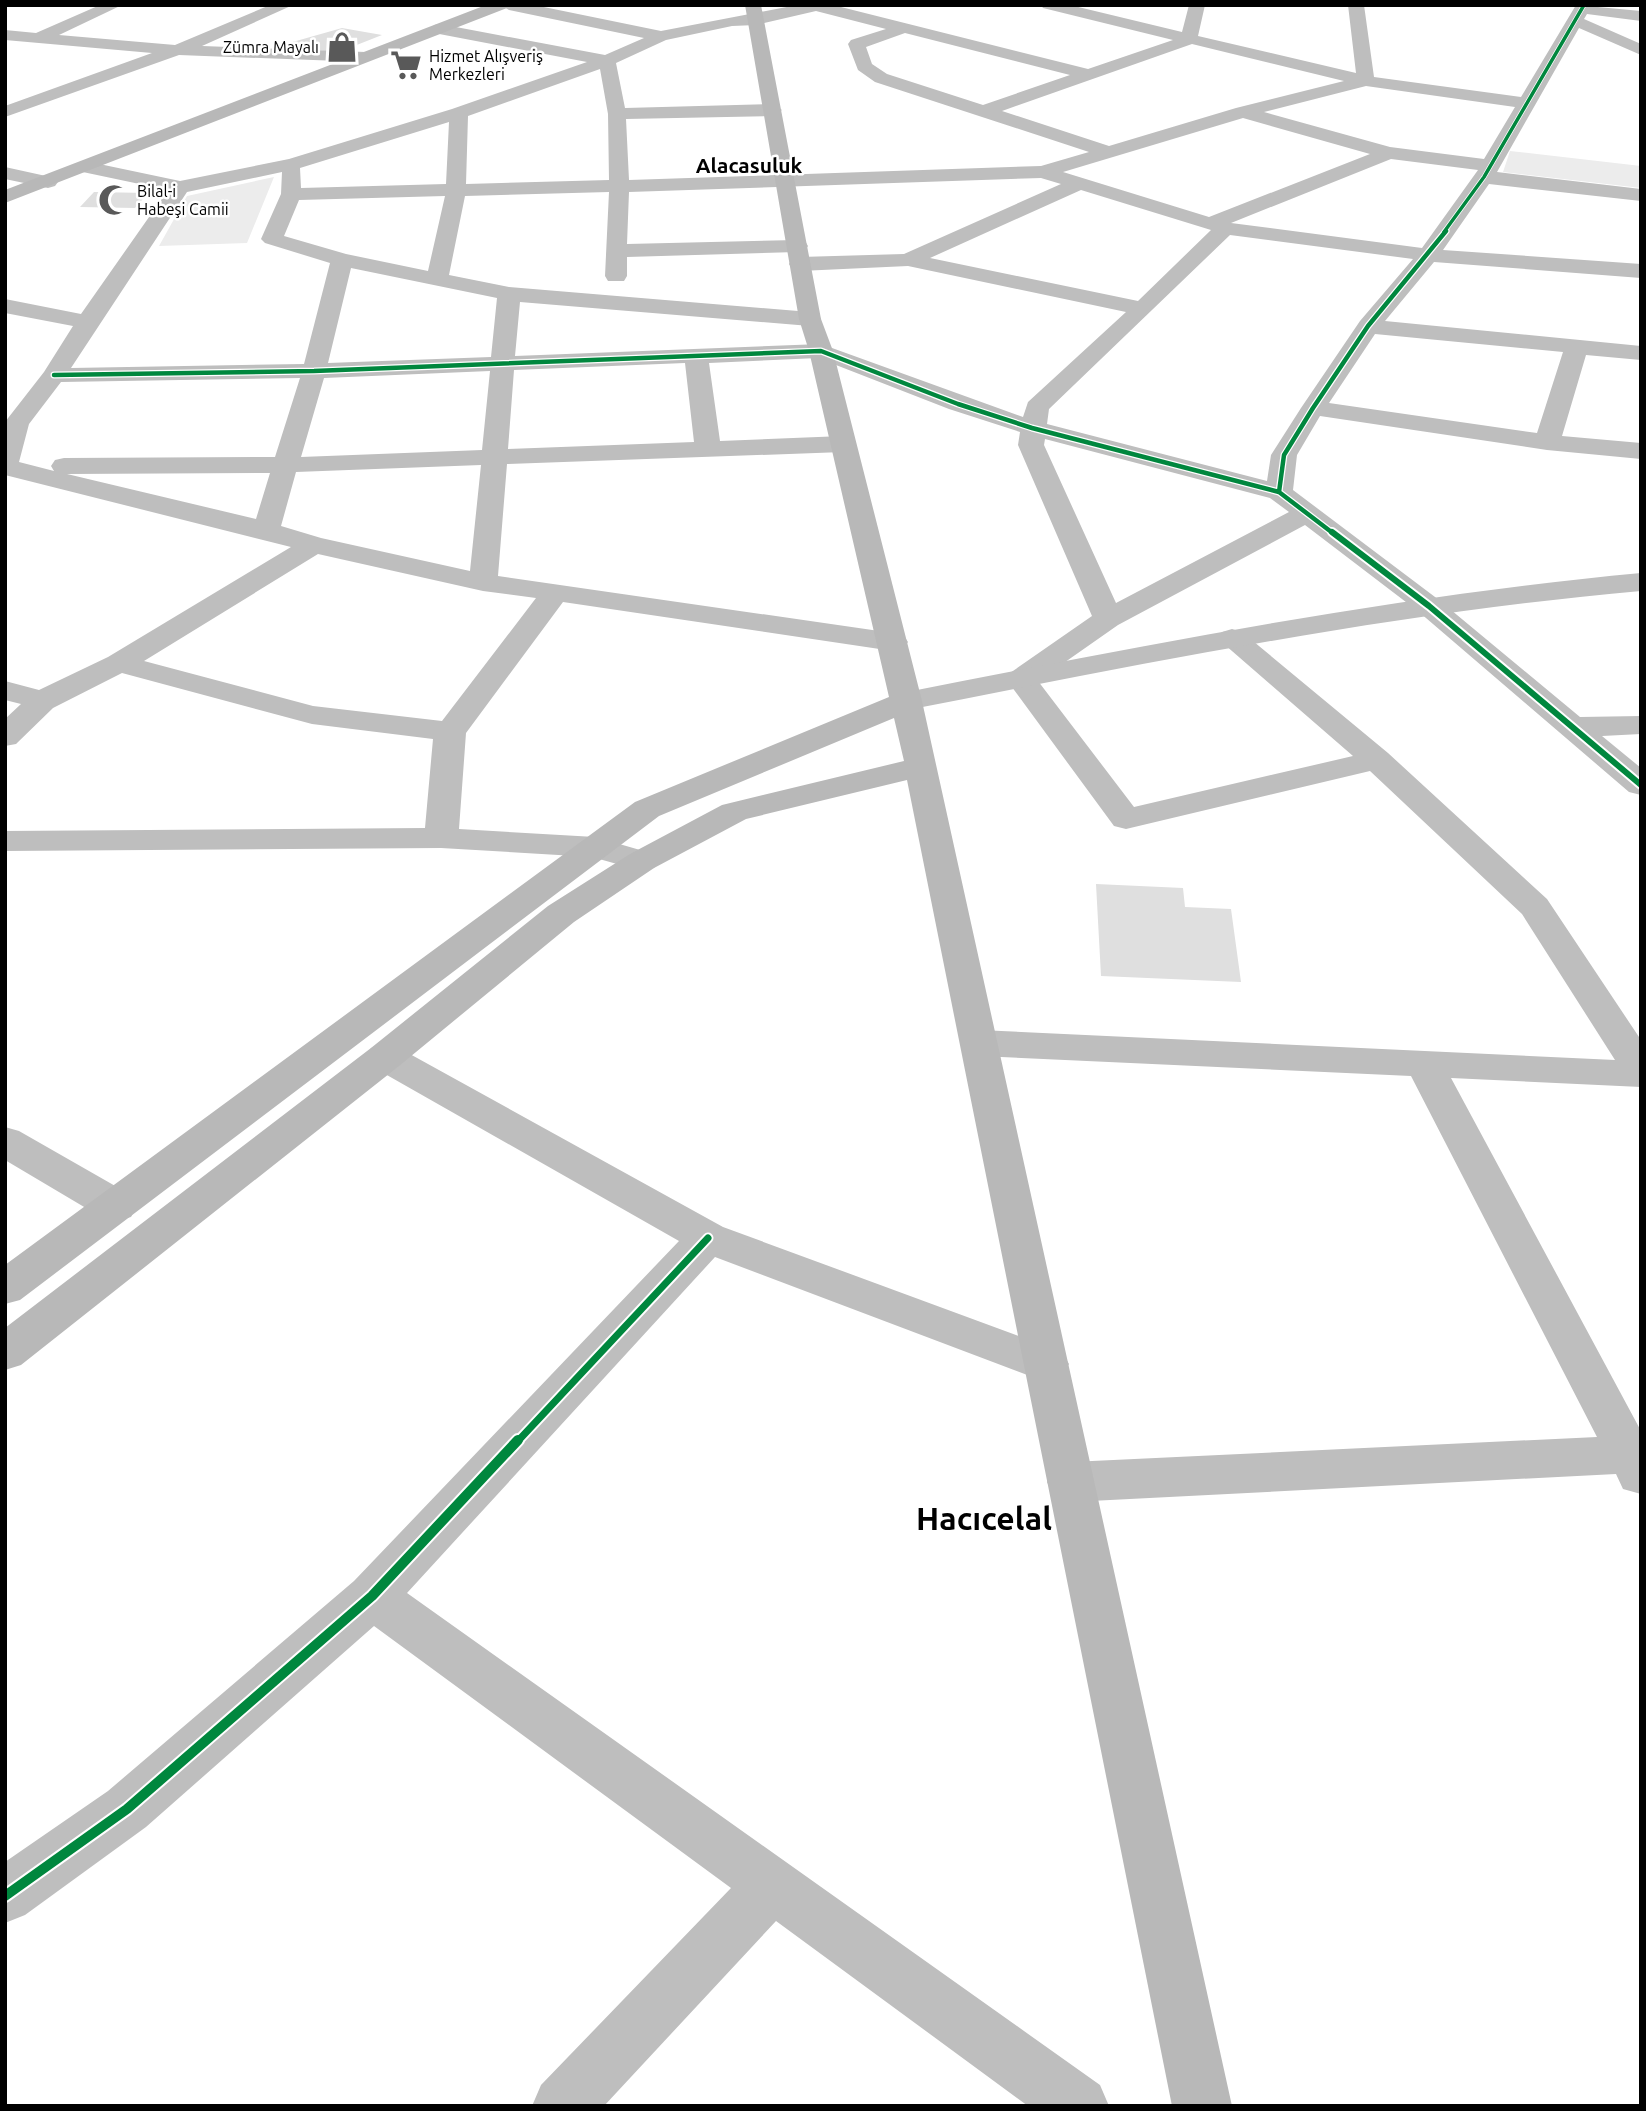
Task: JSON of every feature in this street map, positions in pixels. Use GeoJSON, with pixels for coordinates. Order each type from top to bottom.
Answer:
{"type":"FeatureCollection","features":[{"type":"Feature","properties":{"kind":"main road"},"geometry":{"type":"LineString","coordinates":[[5,197],[501,5]]}},
{"type":"Feature","properties":{"kind":"main road"},"geometry":{"type":"LineString","coordinates":[[754,12],[816,335],[907,701],[1202,2106]]}},
{"type":"Feature","properties":{"kind":"main road"},"geometry":{"type":"LineString","coordinates":[[5,204],[48,182]]}},
{"type":"Feature","properties":{"kind":"main road"},"geometry":{"type":"LineString","coordinates":[[5,1288],[647,809],[907,701]]}},
{"type":"Feature","properties":{"kind":"main road"},"geometry":{"type":"LineString","coordinates":[[5,1353],[385,1057],[561,914],[642,861],[734,812],[921,767]]}},
{"type":"Feature","properties":{"kind":"street"},"geometry":{"type":"LineString","coordinates":[[16,51],[114,5]]}},
{"type":"Feature","properties":{"kind":"street"},"geometry":{"type":"LineString","coordinates":[[5,112],[177,50],[285,5]]}},
{"type":"Feature","properties":{"kind":"street"},"geometry":{"type":"LineString","coordinates":[[509,5],[661,36]]}},
{"type":"Feature","properties":{"kind":"street"},"geometry":{"type":"LineString","coordinates":[[1049,5],[1366,81],[1527,103]]}},
{"type":"Feature","properties":{"kind":"street"},"geometry":{"type":"LineString","coordinates":[[1189,40],[1197,5]]}},
{"type":"Feature","properties":{"kind":"street"},"geometry":{"type":"LineString","coordinates":[[1356,5],[1357,29],[1366,81]]}},
{"type":"Feature","properties":{"kind":"street"},"geometry":{"type":"LineString","coordinates":[[85,167],[180,187],[293,164],[459,113],[607,61],[661,36],[732,20],[754,12],[818,6],[1089,75]]}},
{"type":"Feature","properties":{"kind":"street"},"geometry":{"type":"LineString","coordinates":[[1580,12],[1641,16]]}},
{"type":"Feature","properties":{"kind":"street"},"geometry":{"type":"LineString","coordinates":[[1580,12],[1641,50]]}},
{"type":"Feature","properties":{"kind":"street"},"geometry":{"type":"LineString","coordinates":[[1279,492],[1284,455],[1313,408],[1368,326],[1428,256],[1487,171],[1580,12]]}},
{"type":"Feature","properties":{"kind":"street"},"geometry":{"type":"LineString","coordinates":[[905,28],[857,44],[864,66],[881,78],[1108,152]]}},
{"type":"Feature","properties":{"kind":"street"},"geometry":{"type":"LineString","coordinates":[[440,29],[607,61]]}},
{"type":"Feature","properties":{"kind":"street"},"geometry":{"type":"LineString","coordinates":[[5,35],[177,50],[366,57]]}},
{"type":"Feature","properties":{"kind":"street"},"geometry":{"type":"LineString","coordinates":[[985,111],[1189,40]]}},
{"type":"Feature","properties":{"kind":"street"},"geometry":{"type":"LineString","coordinates":[[607,61],[617,114],[619,187],[615,302]]}},
{"type":"Feature","properties":{"kind":"street"},"geometry":{"type":"LineString","coordinates":[[291,194],[619,187],[1042,172],[1243,112],[1366,81]]}},
{"type":"Feature","properties":{"kind":"street"},"geometry":{"type":"LineString","coordinates":[[617,114],[773,110]]}},
{"type":"Feature","properties":{"kind":"street"},"geometry":{"type":"LineString","coordinates":[[1243,112],[1389,153],[1641,195]]}},
{"type":"Feature","properties":{"kind":"street"},"geometry":{"type":"LineString","coordinates":[[437,281],[456,190],[459,113]]}},
{"type":"Feature","properties":{"kind":"street"},"geometry":{"type":"LineString","coordinates":[[1108,619],[1031,445],[1037,407],[1143,309],[1217,226],[1389,153]]}},
{"type":"Feature","properties":{"kind":"street"},"geometry":{"type":"LineString","coordinates":[[293,164],[291,194],[272,239],[342,260],[509,294],[615,302],[816,335],[958,404],[1032,428],[1279,492],[1430,606],[1641,785]]}},
{"type":"Feature","properties":{"kind":"street"},"geometry":{"type":"LineString","coordinates":[[1042,172],[1217,226],[1428,256],[1641,271]]}},
{"type":"Feature","properties":{"kind":"street"},"geometry":{"type":"LineString","coordinates":[[5,173],[48,182]]}},
{"type":"Feature","properties":{"kind":"street"},"geometry":{"type":"LineString","coordinates":[[908,260],[1081,183]]}},
{"type":"Feature","properties":{"kind":"street"},"geometry":{"type":"LineString","coordinates":[[6,467],[11,423],[54,376],[87,321],[180,187]]}},
{"type":"Feature","properties":{"kind":"street"},"geometry":{"type":"LineString","coordinates":[[616,251],[908,260],[1143,309]]}},
{"type":"Feature","properties":{"kind":"street"},"geometry":{"type":"LineString","coordinates":[[266,530],[314,371],[342,260]]}},
{"type":"Feature","properties":{"kind":"street"},"geometry":{"type":"LineString","coordinates":[[483,582],[509,294]]}},
{"type":"Feature","properties":{"kind":"street"},"geometry":{"type":"LineString","coordinates":[[5,306],[87,321]]}},
{"type":"Feature","properties":{"kind":"street"},"geometry":{"type":"LineString","coordinates":[[1368,326],[1641,353]]}},
{"type":"Feature","properties":{"kind":"street"},"geometry":{"type":"LineString","coordinates":[[54,376],[314,371],[696,357],[816,335]]}},
{"type":"Feature","properties":{"kind":"street"},"geometry":{"type":"LineString","coordinates":[[1547,442],[1576,347]]}},
{"type":"Feature","properties":{"kind":"street"},"geometry":{"type":"LineString","coordinates":[[696,357],[708,448]]}},
{"type":"Feature","properties":{"kind":"street"},"geometry":{"type":"LineString","coordinates":[[1313,408],[1547,442],[1641,451]]}},
{"type":"Feature","properties":{"kind":"street"},"geometry":{"type":"LineString","coordinates":[[6,467],[287,465],[844,444]]}},
{"type":"Feature","properties":{"kind":"street"},"geometry":{"type":"LineString","coordinates":[[6,467],[266,530],[314,545],[483,582],[893,642]]}},
{"type":"Feature","properties":{"kind":"street"},"geometry":{"type":"LineString","coordinates":[[1021,679],[1108,619],[1306,514]]}},
{"type":"Feature","properties":{"kind":"street"},"geometry":{"type":"LineString","coordinates":[[5,737],[42,701],[119,663],[314,545]]}},
{"type":"Feature","properties":{"kind":"street"},"geometry":{"type":"LineString","coordinates":[[907,701],[1232,638],[1430,606],[1641,582]]}},
{"type":"Feature","properties":{"kind":"street"},"geometry":{"type":"LineString","coordinates":[[442,838],[450,732],[555,593]]}},
{"type":"Feature","properties":{"kind":"street"},"geometry":{"type":"LineString","coordinates":[[1232,638],[1377,760],[1535,907],[1641,1072]]}},
{"type":"Feature","properties":{"kind":"street"},"geometry":{"type":"LineString","coordinates":[[119,663],[312,715],[450,732]]}},
{"type":"Feature","properties":{"kind":"street"},"geometry":{"type":"LineString","coordinates":[[1021,679],[1126,819],[1377,760]]}},
{"type":"Feature","properties":{"kind":"street"},"geometry":{"type":"LineString","coordinates":[[5,690],[42,701]]}},
{"type":"Feature","properties":{"kind":"street"},"geometry":{"type":"LineString","coordinates":[[1572,727],[1641,725]]}},
{"type":"Feature","properties":{"kind":"street"},"geometry":{"type":"LineString","coordinates":[[5,841],[442,838],[595,847],[642,861]]}},
{"type":"Feature","properties":{"kind":"street"},"geometry":{"type":"LineString","coordinates":[[979,1043],[1641,1072]]}},
{"type":"Feature","properties":{"kind":"street"},"geometry":{"type":"LineString","coordinates":[[385,1057],[708,1238],[1046,1364]]}},
{"type":"Feature","properties":{"kind":"street"},"geometry":{"type":"LineString","coordinates":[[1071,1482],[1637,1462],[1424,1063]]}},
{"type":"Feature","properties":{"kind":"street"},"geometry":{"type":"LineString","coordinates":[[5,1141],[116,1206]]}},
{"type":"Feature","properties":{"kind":"street"},"geometry":{"type":"LineString","coordinates":[[5,1896],[127,1809],[372,1596],[708,1238]]}},
{"type":"Feature","properties":{"kind":"street"},"geometry":{"type":"LineString","coordinates":[[372,1596],[1079,2106]]}},
{"type":"Feature","properties":{"kind":"street"},"geometry":{"type":"LineString","coordinates":[[562,2106],[772,1885]]}},
{"type":"Feature","properties":{"kind":"shaded area"},"geometry":{"type":"Polygon","coordinates":[[[1510,151],[1641,166],[1641,188],[1503,172],[1510,151]]]}},
{"type":"Feature","properties":{"kind":"shaded area"},"geometry":{"type":"Polygon","coordinates":[[[274,177],[247,243],[159,246],[187,196],[274,177]]]}},
{"type":"Feature","properties":{"kind":"building"},"geometry":{"type":"Polygon","coordinates":[[[342,28],[382,35],[339,52],[275,47],[342,28]]]}},
{"type":"Feature","properties":{"kind":"building","name":"Bilal-i Habeşi Camii"},"geometry":{"type":"Polygon","coordinates":[[[94,192],[148,193],[135,208],[80,207],[94,192]]]}},
{"type":"Feature","properties":{"kind":"building"},"geometry":{"type":"Polygon","coordinates":[[[1096,884],[1183,888],[1185,907],[1231,909],[1241,982],[1101,976],[1096,884]]]}},
{"type":"Feature","properties":{"kind":"cycle path"},"geometry":{"type":"LineString","coordinates":[[1584,5],[1484,177],[1428,255],[1368,326],[1313,408],[1284,455],[1279,492],[1429,606],[1641,785]]}},
{"type":"Feature","properties":{"kind":"cycle path"},"geometry":{"type":"LineString","coordinates":[[54,375],[314,371],[821,351],[958,404],[1032,428],[1279,492]]}},
{"type":"Feature","properties":{"kind":"cycle path"},"geometry":{"type":"LineString","coordinates":[[5,1896],[127,1809],[372,1596],[708,1238]]}},
{"type":"Feature","properties":{"kind":"place","name":"Zümra Mayalı"},"geometry":{"type":"Point","coordinates":[342,47]}},
{"type":"Feature","properties":{"kind":"place","name":"Hizmet Alışveriş Merkezleri"},"geometry":{"type":"Point","coordinates":[406,65]}},
{"type":"Feature","properties":{"kind":"place","name":"Bilal-i Habeşi Camii"},"geometry":{"type":"Point","coordinates":[114,200]}},
{"type":"Feature","properties":{"kind":"district","name":"Alacasuluk"},"geometry":{"type":"Point","coordinates":[749,165]}},
{"type":"Feature","properties":{"kind":"district","name":"Hacıcelal"},"geometry":{"type":"Point","coordinates":[984,1518]}}]}
